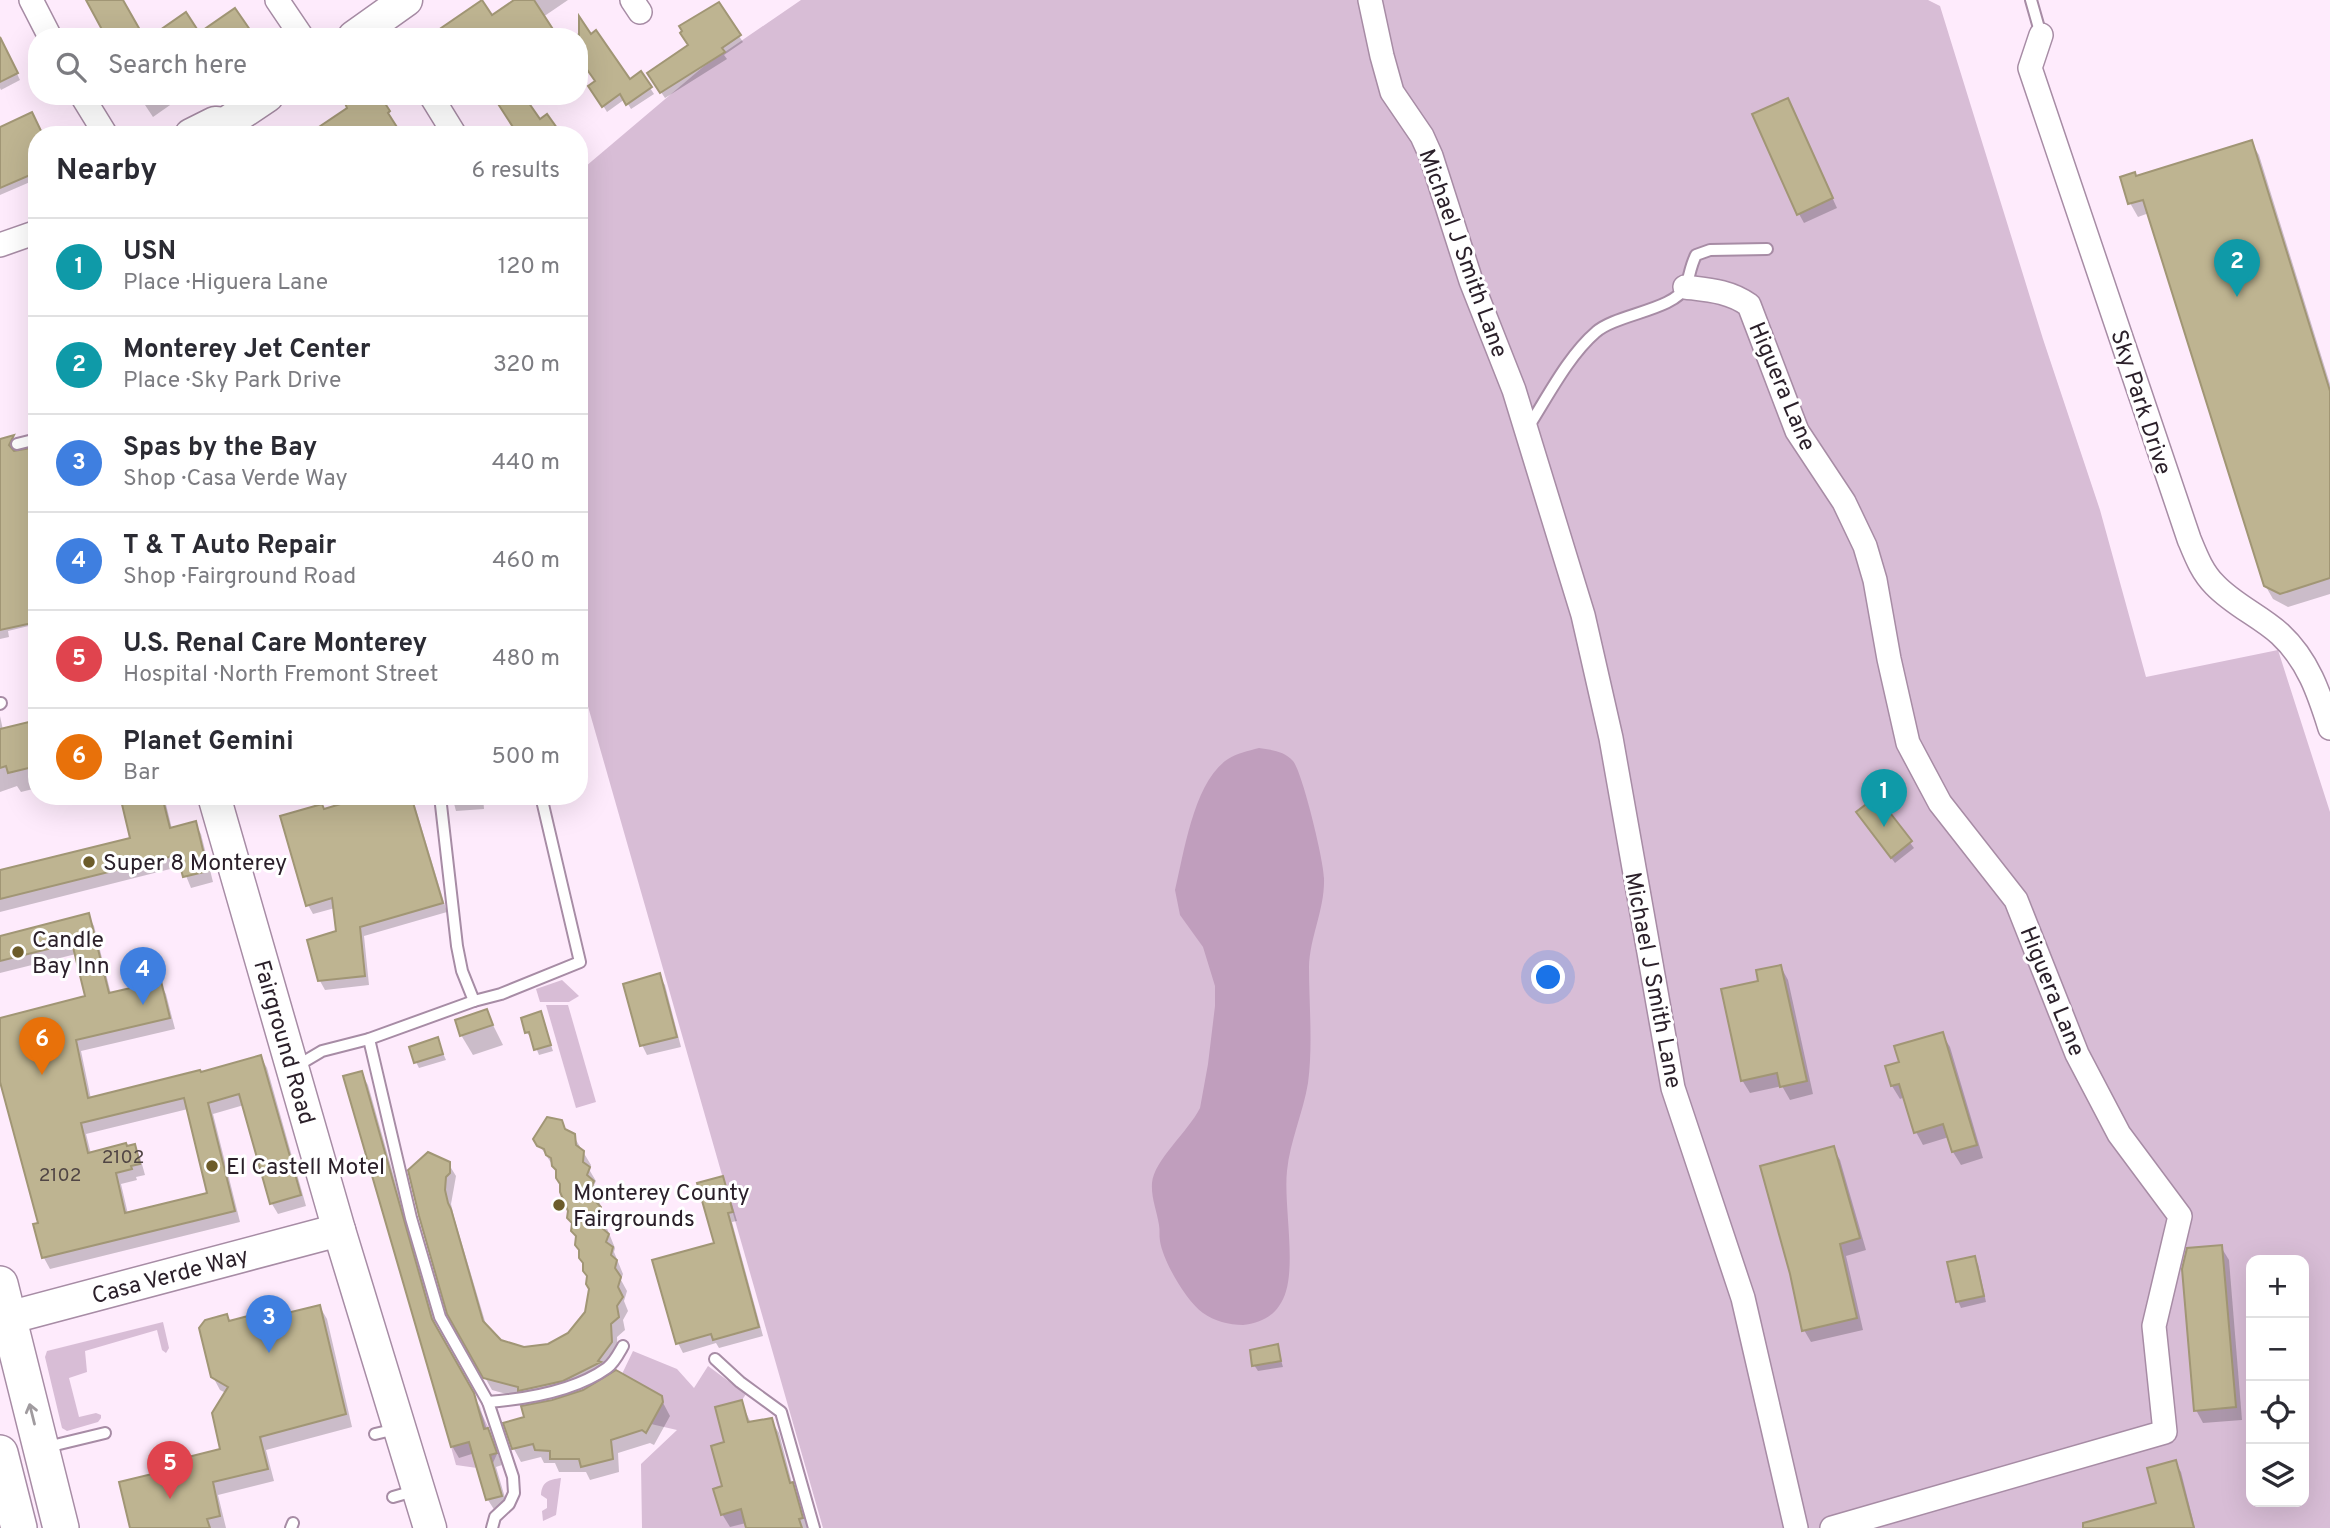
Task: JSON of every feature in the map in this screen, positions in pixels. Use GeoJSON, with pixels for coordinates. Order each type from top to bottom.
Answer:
{"type":"FeatureCollection","features":[{"type":"Feature","properties":{"kind":"main road"},"geometry":{"type":"LineString","coordinates":[[0,1284],[4,1319],[61,1528]]}},
{"type":"Feature","properties":{"kind":"main road"},"geometry":{"type":"LineString","coordinates":[[0,1453],[19,1528]]}},
{"type":"Feature","properties":{"kind":"street"},"geometry":{"type":"LineString","coordinates":[[31,0],[45,28]]}},
{"type":"Feature","properties":{"kind":"street"},"geometry":{"type":"LineString","coordinates":[[277,0],[296,28]]}},
{"type":"Feature","properties":{"kind":"street","name":"Michael J Smith Lane"},"geometry":{"type":"LineString","coordinates":[[1370,0],[1392,93],[1422,136],[1431,156],[1471,281],[1514,390],[1583,615],[1598,673],[1673,1087],[1743,1298],[1796,1528]]}},
{"type":"Feature","properties":{"kind":"street"},"geometry":{"type":"LineString","coordinates":[[373,28],[394,18]]}},
{"type":"Feature","properties":{"kind":"street","name":"Sky Park Drive"},"geometry":{"type":"LineString","coordinates":[[2041,35],[2031,68],[2196,556],[2215,585],[2272,628],[2299,656],[2316,683],[2330,728]]}},
{"type":"Feature","properties":{"kind":"street"},"geometry":{"type":"LineString","coordinates":[[88,105],[100,126]]}},
{"type":"Feature","properties":{"kind":"street"},"geometry":{"type":"LineString","coordinates":[[228,126],[255,105]]}},
{"type":"Feature","properties":{"kind":"street"},"geometry":{"type":"LineString","coordinates":[[437,105],[449,126]]}},
{"type":"Feature","properties":{"kind":"street"},"geometry":{"type":"LineString","coordinates":[[0,245],[28,235]]}},
{"type":"Feature","properties":{"kind":"street","name":"Higuera Lane"},"geometry":{"type":"LineString","coordinates":[[1685,288],[1723,292],[1736,296],[1749,305],[1797,431],[1844,502],[1866,546],[1908,743],[1940,803],[2016,900],[2077,1054],[2106,1111],[2119,1134],[2180,1216],[2154,1326],[2165,1432],[1832,1528]]}},
{"type":"Feature","properties":{"kind":"street","name":"Fairground Road"},"geometry":{"type":"LineString","coordinates":[[217,805],[339,1230],[387,1431],[406,1494],[430,1528]]}},
{"type":"Feature","properties":{"kind":"street","name":"Casa Verde Way"},"geometry":{"type":"LineString","coordinates":[[4,1319],[339,1230]]}},
{"type":"Feature","properties":{"kind":"lane"},"geometry":{"type":"LineString","coordinates":[[2031,0],[2041,35]]}},
{"type":"Feature","properties":{"kind":"lane"},"geometry":{"type":"LineString","coordinates":[[1527,430],[1583,344],[1599,329],[1667,303],[1685,288],[1689,268],[1696,255],[1710,250],[1767,249]]}},
{"type":"Feature","properties":{"kind":"lane"},"geometry":{"type":"LineString","coordinates":[[17,444],[28,441]]}},
{"type":"Feature","properties":{"kind":"lane"},"geometry":{"type":"LineString","coordinates":[[441,805],[457,946],[462,971],[474,1001]]}},
{"type":"Feature","properties":{"kind":"lane"},"geometry":{"type":"LineString","coordinates":[[292,1068],[322,1051],[369,1039],[501,994],[580,962],[543,805]]}},
{"type":"Feature","properties":{"kind":"lane"},"geometry":{"type":"LineString","coordinates":[[369,1039],[411,1218],[440,1317],[488,1402],[513,1477],[514,1493],[509,1504],[495,1517],[492,1528]]}},
{"type":"Feature","properties":{"kind":"lane"},"geometry":{"type":"LineString","coordinates":[[488,1402],[544,1395],[588,1378],[609,1367],[623,1346]]}},
{"type":"Feature","properties":{"kind":"lane"},"geometry":{"type":"LineString","coordinates":[[715,1359],[740,1382],[781,1412],[814,1528]]}},
{"type":"Feature","properties":{"kind":"lane"},"geometry":{"type":"LineString","coordinates":[[41,1448],[105,1433]]}},
{"type":"Feature","properties":{"kind":"shaded area"},"geometry":{"type":"Polygon","coordinates":[[[801,0],[1928,0],[1940,6],[2043,339],[2100,510],[2146,677],[2278,650],[2330,812],[2330,1528],[823,1528],[588,706],[588,164],[703,67],[801,0]]]}},
{"type":"Feature","properties":{"kind":"shaded area"},"geometry":{"type":"Polygon","coordinates":[[[1259,748],[1286,755],[1297,768],[1317,836],[1324,889],[1309,967],[1311,1040],[1308,1083],[1287,1171],[1289,1279],[1285,1294],[1272,1314],[1263,1320],[1243,1325],[1222,1322],[1207,1316],[1183,1290],[1162,1249],[1152,1183],[1165,1155],[1200,1108],[1215,1006],[1215,986],[1203,947],[1180,915],[1175,890],[1187,838],[1199,800],[1216,769],[1231,757],[1259,748]]]}},
{"type":"Feature","properties":{"kind":"shaded area"},"geometry":{"type":"Polygon","coordinates":[[[562,980],[579,996],[569,1002],[540,1002],[536,989],[562,980]]]}},
{"type":"Feature","properties":{"kind":"shaded area"},"geometry":{"type":"Polygon","coordinates":[[[546,1005],[568,1005],[596,1102],[576,1108],[546,1005]]]}},
{"type":"Feature","properties":{"kind":"shaded area"},"geometry":{"type":"Polygon","coordinates":[[[163,1322],[169,1348],[166,1353],[162,1350],[157,1330],[85,1351],[87,1372],[69,1378],[79,1417],[96,1413],[101,1415],[101,1418],[98,1422],[67,1431],[62,1428],[45,1357],[47,1351],[163,1322]]]}},
{"type":"Feature","properties":{"kind":"shaded area"},"geometry":{"type":"Polygon","coordinates":[[[633,1351],[677,1369],[694,1388],[708,1366],[746,1394],[742,1400],[715,1407],[724,1442],[711,1446],[722,1486],[713,1489],[721,1514],[741,1509],[748,1528],[642,1528],[641,1464],[677,1430],[651,1424],[663,1402],[662,1396],[622,1374],[633,1351]]]}},
{"type":"Feature","properties":{"kind":"shaded area"},"geometry":{"type":"Polygon","coordinates":[[[457,1363],[497,1445],[493,1463],[477,1468],[456,1465],[451,1447],[486,1437],[480,1414],[457,1363]]]}},
{"type":"Feature","properties":{"kind":"shaded area"},"geometry":{"type":"Polygon","coordinates":[[[561,1478],[556,1515],[543,1521],[542,1511],[547,1508],[547,1499],[541,1495],[543,1487],[550,1481],[561,1478]]]}},
{"type":"Feature","properties":{"kind":"building"},"geometry":{"type":"Polygon","coordinates":[[[86,0],[123,0],[139,28],[101,28],[86,0]]]}},
{"type":"Feature","properties":{"kind":"building"},"geometry":{"type":"Polygon","coordinates":[[[482,0],[492,15],[514,0],[534,0],[552,28],[441,28],[482,0]]]}},
{"type":"Feature","properties":{"kind":"building"},"geometry":{"type":"Polygon","coordinates":[[[719,2],[741,35],[722,48],[725,52],[660,93],[647,73],[688,45],[679,26],[719,2]]]}},
{"type":"Feature","properties":{"kind":"building"},"geometry":{"type":"Polygon","coordinates":[[[235,8],[249,28],[206,28],[235,8]]]}},
{"type":"Feature","properties":{"kind":"building"},"geometry":{"type":"Polygon","coordinates":[[[186,12],[196,28],[163,28],[186,12]]]}},
{"type":"Feature","properties":{"kind":"building"},"geometry":{"type":"Polygon","coordinates":[[[579,16],[587,28],[579,28],[579,16]]]}},
{"type":"Feature","properties":{"kind":"building"},"geometry":{"type":"Polygon","coordinates":[[[588,30],[591,34],[596,30],[630,79],[641,71],[652,87],[626,105],[620,94],[602,107],[588,86],[595,81],[588,71],[588,30]]]}},
{"type":"Feature","properties":{"kind":"building"},"geometry":{"type":"Polygon","coordinates":[[[0,37],[18,73],[0,82],[0,37]]]}},
{"type":"Feature","properties":{"kind":"building"},"geometry":{"type":"Polygon","coordinates":[[[1788,98],[1833,198],[1797,215],[1752,114],[1788,98]]]}},
{"type":"Feature","properties":{"kind":"building"},"geometry":{"type":"Polygon","coordinates":[[[346,105],[386,105],[396,126],[320,126],[347,108],[346,105]]]}},
{"type":"Feature","properties":{"kind":"building"},"geometry":{"type":"Polygon","coordinates":[[[499,105],[530,105],[540,119],[547,114],[556,126],[512,126],[499,105]]]}},
{"type":"Feature","properties":{"kind":"building"},"geometry":{"type":"Polygon","coordinates":[[[32,112],[39,126],[28,126],[28,176],[0,188],[0,127],[32,112]]]}},
{"type":"Feature","properties":{"kind":"building"},"geometry":{"type":"Polygon","coordinates":[[[2252,140],[2330,391],[2330,578],[2280,594],[2264,586],[2143,200],[2128,204],[2120,177],[2135,172],[2136,176],[2252,140]]]}},
{"type":"Feature","properties":{"kind":"building"},"geometry":{"type":"Polygon","coordinates":[[[14,435],[9,445],[14,451],[28,449],[28,624],[0,630],[0,439],[14,435]]]}},
{"type":"Feature","properties":{"kind":"building"},"geometry":{"type":"Polygon","coordinates":[[[28,722],[28,768],[8,773],[6,766],[0,768],[0,729],[28,722]]]}},
{"type":"Feature","properties":{"kind":"building"},"geometry":{"type":"Polygon","coordinates":[[[1877,796],[1912,841],[1891,858],[1856,812],[1877,796]]]}},
{"type":"Feature","properties":{"kind":"building","name":"Super 8 Monterey"},"geometry":{"type":"Polygon","coordinates":[[[122,805],[164,805],[170,828],[196,821],[208,871],[183,877],[177,855],[0,899],[0,870],[130,838],[122,805]]]}},
{"type":"Feature","properties":{"kind":"building"},"geometry":{"type":"Polygon","coordinates":[[[318,805],[322,805],[324,809],[337,805],[414,805],[443,903],[360,927],[365,976],[318,981],[307,940],[336,931],[332,898],[306,906],[280,816],[318,805]]]}},
{"type":"Feature","properties":{"kind":"building"},"geometry":{"type":"Polygon","coordinates":[[[89,913],[109,993],[161,981],[170,1018],[76,1040],[88,1098],[261,1055],[301,1195],[270,1204],[239,1094],[208,1103],[235,1211],[42,1258],[33,1224],[38,1223],[0,1082],[0,1018],[85,996],[72,943],[0,961],[0,936],[89,913]],[[184,1098],[81,1123],[88,1153],[126,1143],[127,1146],[135,1144],[140,1164],[116,1173],[125,1213],[207,1193],[184,1098]]]}},
{"type":"Feature","properties":{"kind":"building"},"geometry":{"type":"Polygon","coordinates":[[[1781,965],[1807,1081],[1780,1087],[1777,1073],[1741,1081],[1721,989],[1758,981],[1756,970],[1781,965]]]}},
{"type":"Feature","properties":{"kind":"building"},"geometry":{"type":"Polygon","coordinates":[[[660,973],[677,1037],[640,1046],[623,984],[660,973]]]}},
{"type":"Feature","properties":{"kind":"building"},"geometry":{"type":"Polygon","coordinates":[[[487,1009],[493,1025],[460,1036],[455,1020],[487,1009]]]}},
{"type":"Feature","properties":{"kind":"building"},"geometry":{"type":"Polygon","coordinates":[[[541,1011],[551,1045],[534,1050],[529,1032],[525,1033],[521,1018],[541,1011]]]}},
{"type":"Feature","properties":{"kind":"building"},"geometry":{"type":"Polygon","coordinates":[[[1943,1032],[1977,1145],[1952,1152],[1943,1124],[1914,1133],[1899,1084],[1891,1086],[1885,1066],[1899,1062],[1894,1046],[1943,1032]]]}},
{"type":"Feature","properties":{"kind":"building"},"geometry":{"type":"Polygon","coordinates":[[[438,1037],[443,1054],[414,1063],[409,1047],[438,1037]]]}},
{"type":"Feature","properties":{"kind":"building"},"geometry":{"type":"Polygon","coordinates":[[[362,1071],[432,1319],[474,1393],[484,1429],[488,1428],[497,1453],[490,1455],[502,1496],[486,1500],[469,1442],[451,1447],[343,1076],[362,1071]]]}},
{"type":"Feature","properties":{"kind":"building"},"geometry":{"type":"Polygon","coordinates":[[[547,1117],[562,1120],[565,1129],[575,1134],[576,1145],[584,1151],[583,1162],[590,1167],[587,1175],[594,1181],[591,1189],[597,1193],[596,1202],[601,1207],[599,1215],[605,1221],[603,1229],[609,1234],[606,1242],[613,1247],[611,1255],[617,1260],[615,1268],[621,1277],[618,1287],[623,1297],[617,1306],[619,1317],[611,1324],[612,1342],[598,1361],[601,1362],[563,1381],[518,1391],[518,1387],[483,1378],[447,1314],[408,1170],[428,1152],[450,1162],[445,1190],[483,1321],[501,1340],[524,1347],[548,1344],[568,1333],[585,1312],[589,1289],[579,1250],[575,1245],[576,1236],[571,1231],[572,1223],[567,1218],[568,1211],[560,1192],[556,1170],[552,1166],[551,1158],[533,1139],[547,1117]]]}},
{"type":"Feature","properties":{"kind":"building"},"geometry":{"type":"Polygon","coordinates":[[[1834,1146],[1860,1238],[1840,1244],[1857,1318],[1802,1331],[1790,1274],[1760,1166],[1834,1146]]]}},
{"type":"Feature","properties":{"kind":"building"},"geometry":{"type":"Polygon","coordinates":[[[723,1176],[733,1212],[728,1213],[759,1327],[713,1340],[711,1334],[676,1344],[652,1260],[714,1243],[697,1183],[723,1176]]]}},
{"type":"Feature","properties":{"kind":"building"},"geometry":{"type":"Polygon","coordinates":[[[2222,1245],[2236,1407],[2194,1411],[2182,1269],[2187,1248],[2222,1245]]]}},
{"type":"Feature","properties":{"kind":"building"},"geometry":{"type":"Polygon","coordinates":[[[1975,1256],[1984,1296],[1956,1302],[1947,1262],[1975,1256]]]}},
{"type":"Feature","properties":{"kind":"building"},"geometry":{"type":"Polygon","coordinates":[[[320,1305],[346,1414],[260,1437],[268,1469],[213,1482],[220,1516],[207,1519],[210,1528],[130,1528],[119,1482],[177,1468],[176,1460],[220,1449],[212,1413],[228,1387],[211,1377],[199,1328],[205,1320],[227,1314],[229,1321],[248,1316],[250,1322],[320,1305]]]}},
{"type":"Feature","properties":{"kind":"building"},"geometry":{"type":"Polygon","coordinates":[[[1278,1344],[1281,1361],[1252,1366],[1250,1350],[1278,1344]]]}},
{"type":"Feature","properties":{"kind":"building"},"geometry":{"type":"Polygon","coordinates":[[[616,1370],[662,1396],[663,1402],[646,1433],[642,1430],[611,1440],[613,1459],[581,1467],[579,1459],[550,1459],[550,1451],[535,1450],[533,1444],[512,1449],[503,1423],[524,1417],[521,1406],[583,1390],[616,1370]]]}},
{"type":"Feature","properties":{"kind":"building"},"geometry":{"type":"Polygon","coordinates":[[[742,1400],[748,1422],[772,1418],[803,1518],[799,1519],[802,1528],[746,1528],[741,1509],[721,1515],[713,1489],[722,1486],[711,1446],[724,1442],[715,1407],[742,1400]]]}},
{"type":"Feature","properties":{"kind":"building"},"geometry":{"type":"Polygon","coordinates":[[[2176,1460],[2194,1528],[2083,1528],[2083,1523],[2156,1503],[2147,1468],[2176,1460]]]}},
{"type":"Feature","properties":{"kind":"place","name":"Monterey Jet Center"},"geometry":{"type":"Point","coordinates":[2237,297]}},
{"type":"Feature","properties":{"kind":"place","name":"USN"},"geometry":{"type":"Point","coordinates":[1884,827]}},
{"type":"Feature","properties":{"kind":"place","name":"Super 8 Monterey"},"geometry":{"type":"Point","coordinates":[89,862]}},
{"type":"Feature","properties":{"kind":"place","name":"Candle Bay Inn"},"geometry":{"type":"Point","coordinates":[18,952]}},
{"type":"Feature","properties":{"kind":"place","name":"T & T Auto Repair"},"geometry":{"type":"Point","coordinates":[143,1005]}},
{"type":"Feature","properties":{"kind":"place","name":"Planet Gemini"},"geometry":{"type":"Point","coordinates":[42,1075]}},
{"type":"Feature","properties":{"kind":"place","name":"El Castell Motel"},"geometry":{"type":"Point","coordinates":[212,1166]}},
{"type":"Feature","properties":{"kind":"place","name":"Monterey County Fairgrounds"},"geometry":{"type":"Point","coordinates":[559,1205]}},
{"type":"Feature","properties":{"kind":"place","name":"Spas by the Bay"},"geometry":{"type":"Point","coordinates":[269,1353]}},
{"type":"Feature","properties":{"kind":"place","name":"U.S. Renal Care Monterey"},"geometry":{"type":"Point","coordinates":[170,1499]}}]}
